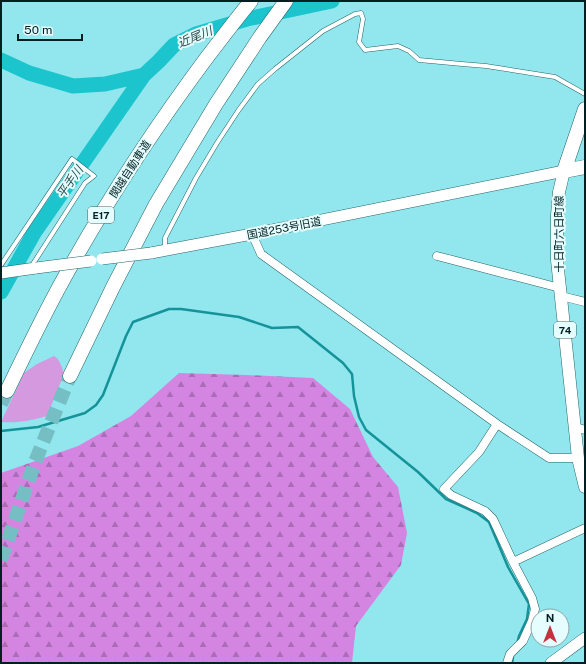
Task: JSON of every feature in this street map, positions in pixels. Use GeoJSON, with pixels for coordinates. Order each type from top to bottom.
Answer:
{"type":"FeatureCollection","features":[{"type":"Feature","properties":{"kind":"highway"},"geometry":{"type":"LineString","coordinates":[[70,376],[113,287],[156,204],[216,104],[286,1]]}},
{"type":"Feature","properties":{"kind":"highway","name":"関越自動車道"},"geometry":{"type":"LineString","coordinates":[[7,392],[63,281],[114,193],[184,88],[248,4]]}},
{"type":"Feature","properties":{"kind":"highway"},"geometry":{"type":"LineString","coordinates":[[585,109],[564,171],[585,167]]}},
{"type":"Feature","properties":{"kind":"main road","name":"十日町六日町線"},"geometry":{"type":"LineString","coordinates":[[564,171],[559,192],[557,215],[557,260],[580,429],[578,458],[585,488]]}},
{"type":"Feature","properties":{"kind":"street","name":"国道253号旧道"},"geometry":{"type":"LineString","coordinates":[[1,273],[151,253],[564,171]]}},
{"type":"Feature","properties":{"kind":"street"},"geometry":{"type":"LineString","coordinates":[[252,234],[261,254],[497,424],[549,458],[578,458]]}},
{"type":"Feature","properties":{"kind":"street"},"geometry":{"type":"LineString","coordinates":[[437,256],[561,292],[585,302]]}},
{"type":"Feature","properties":{"kind":"street"},"geometry":{"type":"LineString","coordinates":[[497,424],[479,452],[444,489],[451,495],[485,511],[493,519],[532,598],[534,609],[532,621],[523,641],[510,654],[507,663]]}},
{"type":"Feature","properties":{"kind":"street"},"geometry":{"type":"LineString","coordinates":[[513,562],[585,528]]}},
{"type":"Feature","properties":{"kind":"street"},"geometry":{"type":"LineString","coordinates":[[551,663],[585,638]]}},
{"type":"Feature","properties":{"kind":"lane"},"geometry":{"type":"LineString","coordinates":[[165,250],[165,238],[196,178],[238,111],[258,84],[323,31],[355,14],[361,13],[363,19],[359,42],[364,50],[398,46],[409,51],[419,60],[486,66],[555,77],[585,94]]}},
{"type":"Feature","properties":{"kind":"lane"},"geometry":{"type":"LineString","coordinates":[[1,265],[72,159],[94,176],[86,183],[30,268]]}},
{"type":"Feature","properties":{"kind":"shaded area"},"geometry":{"type":"Polygon","coordinates":[[[54,356],[62,366],[64,374],[47,416],[24,421],[1,422],[24,373],[37,364],[54,356]]]}},
{"type":"Feature","properties":{"kind":"green space"},"geometry":{"type":"Polygon","coordinates":[[[179,373],[313,378],[350,409],[373,457],[398,487],[407,533],[401,565],[356,626],[352,663],[1,663],[1,473],[78,446],[131,416],[179,373]]]}},
{"type":"Feature","properties":{"kind":"waterway","name":"近尾川"},"geometry":{"type":"LineString","coordinates":[[1,60],[29,73],[73,86],[105,84],[144,75],[174,45],[196,34],[247,19],[332,1]]}},
{"type":"Feature","properties":{"kind":"waterway","name":"平手川"},"geometry":{"type":"LineString","coordinates":[[1,292],[34,233],[144,75]]}},
{"type":"Feature","properties":{"kind":"waterway"},"geometry":{"type":"LineString","coordinates":[[1,431],[38,427],[85,413],[96,405],[103,395],[133,322],[169,309],[181,309],[239,317],[272,328],[298,327],[343,363],[352,374],[354,396],[359,417],[366,430],[418,472],[446,499],[477,513],[489,522],[508,567],[529,604],[527,619],[517,644]]}},
{"type":"Feature","properties":{"kind":"waterway"},"geometry":{"type":"LineString","coordinates":[[512,663],[513,657]]}},
{"type":"Feature","properties":{"kind":"tunnel"},"geometry":{"type":"LineString","coordinates":[[1,560],[35,462],[70,376]]}},
{"type":"Feature","properties":{"kind":"tunnel"},"geometry":{"type":"LineString","coordinates":[[1,404],[7,391]]}}]}
